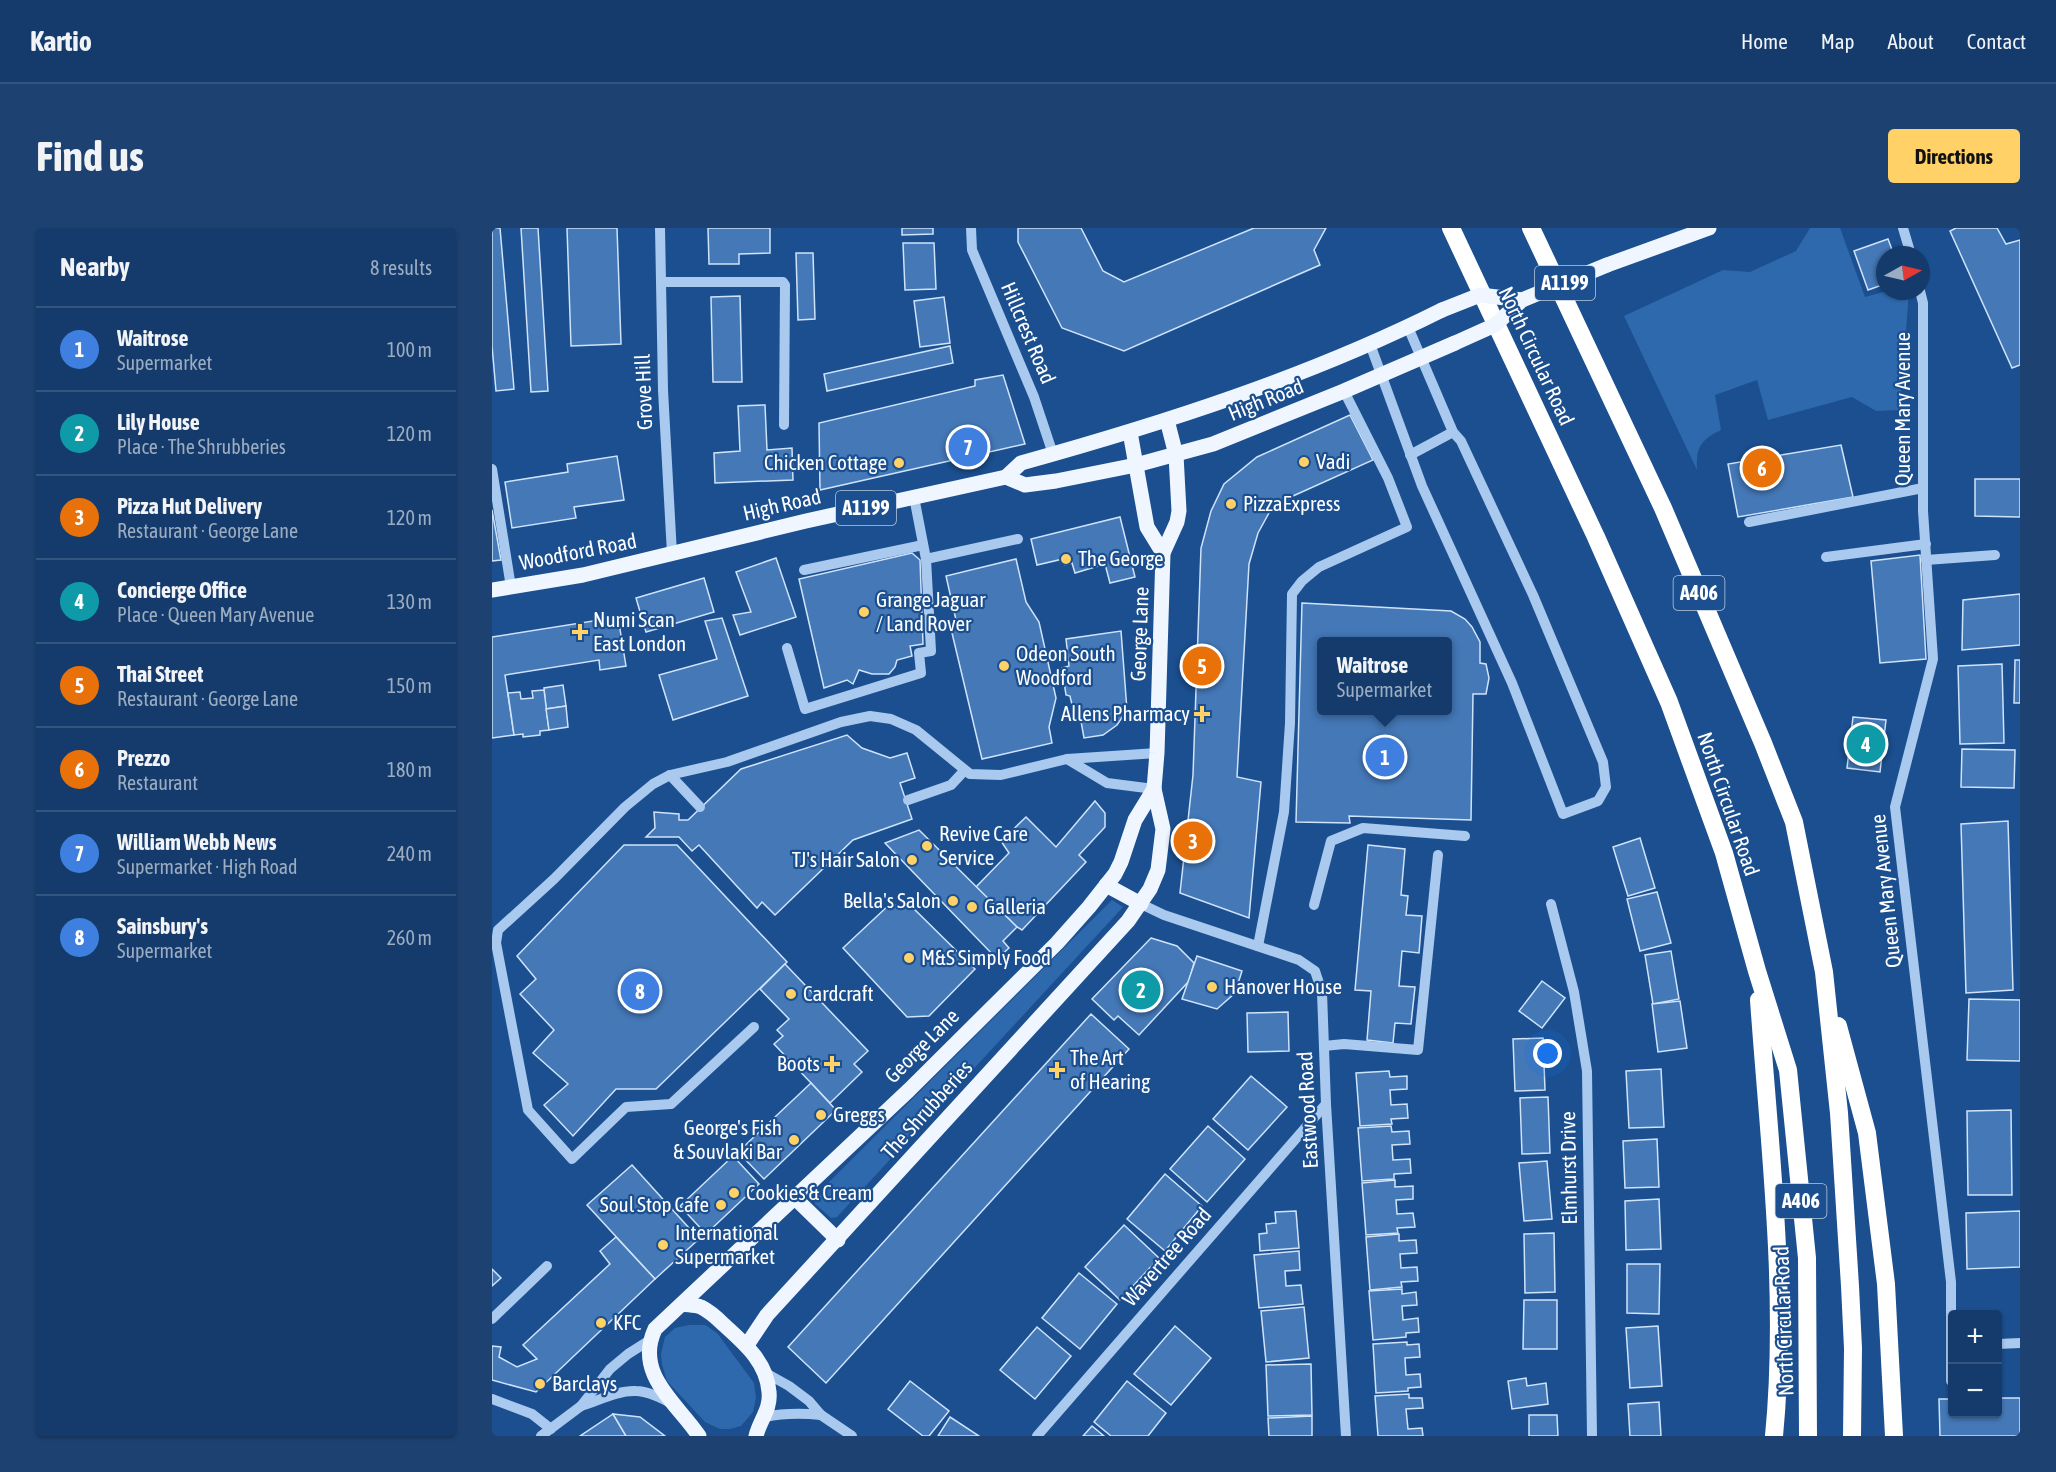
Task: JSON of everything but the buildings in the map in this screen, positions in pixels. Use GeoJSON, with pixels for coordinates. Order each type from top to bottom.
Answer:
{"type":"FeatureCollection","features":[{"type":"Feature","properties":{"kind":"highway","name":"North Circular Road"},"geometry":{"type":"LineString","coordinates":[[1451,228],[1596,537],[1669,702],[1724,853],[1788,1070],[1807,1258],[1809,1436]]}},
{"type":"Feature","properties":{"kind":"highway","name":"A406"},"geometry":{"type":"LineString","coordinates":[[1531,228],[1663,508],[1763,743],[1794,822],[1824,972],[1867,1133],[1886,1284],[1894,1436]]}},
{"type":"Feature","properties":{"kind":"highway","name":"A406"},"geometry":{"type":"LineString","coordinates":[[1757,971],[1778,1274],[1778,1400],[1774,1436]]}},
{"type":"Feature","properties":{"kind":"highway","name":"A406"},"geometry":{"type":"LineString","coordinates":[[1824,972],[1839,1113],[1850,1286],[1853,1348],[1852,1436]]}},
{"type":"Feature","properties":{"kind":"main road","name":"High Road"},"geometry":{"type":"LineString","coordinates":[[1006,477],[1025,485],[1136,465],[1213,444],[1344,391],[1494,325],[1522,300],[1607,265],[1709,228]]}},
{"type":"Feature","properties":{"kind":"main road","name":"High Road"},"geometry":{"type":"LineString","coordinates":[[672,554],[1006,477],[1021,463],[1167,420],[1314,367],[1480,295],[1522,300]]}},
{"type":"Feature","properties":{"kind":"main road","name":"George Lane"},"geometry":{"type":"LineString","coordinates":[[1141,904],[1158,870],[1163,829],[1154,789],[1163,553],[1177,522],[1179,511],[1176,455],[1167,420]]}},
{"type":"Feature","properties":{"kind":"main road"},"geometry":{"type":"LineString","coordinates":[[1130,432],[1147,527],[1163,553]]}},
{"type":"Feature","properties":{"kind":"main road","name":"Woodford Road"},"geometry":{"type":"LineString","coordinates":[[492,590],[583,575],[672,554]]}},
{"type":"Feature","properties":{"kind":"main road","name":"George Lane"},"geometry":{"type":"LineString","coordinates":[[650,1340],[655,1329],[795,1198],[1057,944],[1107,885],[1121,862],[1135,820],[1154,789]]}},
{"type":"Feature","properties":{"kind":"main road"},"geometry":{"type":"LineString","coordinates":[[1107,885],[1141,904]]}},
{"type":"Feature","properties":{"kind":"main road","name":"The Shrubberies"},"geometry":{"type":"LineString","coordinates":[[747,1345],[767,1315],[838,1240],[1141,904]]}},
{"type":"Feature","properties":{"kind":"main road"},"geometry":{"type":"LineString","coordinates":[[795,1198],[838,1240]]}},
{"type":"Feature","properties":{"kind":"main road"},"geometry":{"type":"LineString","coordinates":[[683,1304],[702,1307],[747,1345],[764,1372],[769,1390],[769,1405],[757,1430]]}},
{"type":"Feature","properties":{"kind":"main road"},"geometry":{"type":"LineString","coordinates":[[650,1340],[649,1356],[652,1370],[671,1403],[700,1434]]}},
{"type":"Feature","properties":{"kind":"street","name":"Grove Hill"},"geometry":{"type":"LineString","coordinates":[[660,228],[663,390],[672,554]]}},
{"type":"Feature","properties":{"kind":"street","name":"Hillcrest Road"},"geometry":{"type":"LineString","coordinates":[[970,228],[972,250],[1034,397],[1053,454]]}},
{"type":"Feature","properties":{"kind":"street"},"geometry":{"type":"LineString","coordinates":[[1904,228],[1909,246]]}},
{"type":"Feature","properties":{"kind":"street"},"geometry":{"type":"LineString","coordinates":[[661,282],[783,282],[784,425]]}},
{"type":"Feature","properties":{"kind":"street","name":"Queen Mary Avenue"},"geometry":{"type":"LineString","coordinates":[[1922,300],[1923,488],[1933,659],[1895,807],[1952,1282],[1952,1310]]}},
{"type":"Feature","properties":{"kind":"street"},"geometry":{"type":"LineString","coordinates":[[1370,344],[1426,496],[1512,683],[1563,814],[1598,801],[1606,787],[1603,762],[1533,595],[1461,441],[1453,432],[1408,327]]}},
{"type":"Feature","properties":{"kind":"street"},"geometry":{"type":"LineString","coordinates":[[1258,946],[1284,812],[1290,723],[1292,594],[1302,581],[1319,567],[1407,527],[1388,478],[1344,391]]}},
{"type":"Feature","properties":{"kind":"street"},"geometry":{"type":"LineString","coordinates":[[1410,455],[1453,432]]}},
{"type":"Feature","properties":{"kind":"street"},"geometry":{"type":"LineString","coordinates":[[492,469],[511,587]]}},
{"type":"Feature","properties":{"kind":"street"},"geometry":{"type":"LineString","coordinates":[[1749,522],[1923,488]]}},
{"type":"Feature","properties":{"kind":"street"},"geometry":{"type":"LineString","coordinates":[[787,648],[805,710],[921,673],[919,653],[931,651],[926,559],[914,497]]}},
{"type":"Feature","properties":{"kind":"street"},"geometry":{"type":"LineString","coordinates":[[926,559],[1018,539]]}},
{"type":"Feature","properties":{"kind":"street"},"geometry":{"type":"LineString","coordinates":[[1826,557],[1926,544]]}},
{"type":"Feature","properties":{"kind":"street"},"geometry":{"type":"LineString","coordinates":[[804,570],[923,545]]}},
{"type":"Feature","properties":{"kind":"street"},"geometry":{"type":"LineString","coordinates":[[1926,560],[1995,555]]}},
{"type":"Feature","properties":{"kind":"street"},"geometry":{"type":"LineString","coordinates":[[754,1027],[671,1104],[626,1107],[572,1159],[528,1110],[496,943],[498,930],[554,879],[625,807],[653,783],[670,775],[727,762],[841,722],[870,716],[891,718],[916,730],[969,774],[1001,775],[1066,759],[1157,753]]}},
{"type":"Feature","properties":{"kind":"street"},"geometry":{"type":"LineString","coordinates":[[1066,759],[1107,783],[1154,789]]}},
{"type":"Feature","properties":{"kind":"street"},"geometry":{"type":"LineString","coordinates":[[908,800],[951,785],[964,771]]}},
{"type":"Feature","properties":{"kind":"street"},"geometry":{"type":"LineString","coordinates":[[670,775],[700,807]]}},
{"type":"Feature","properties":{"kind":"street"},"geometry":{"type":"LineString","coordinates":[[1314,905],[1331,841],[1363,828],[1465,836]]}},
{"type":"Feature","properties":{"kind":"street"},"geometry":{"type":"LineString","coordinates":[[1324,1046],[1344,1044],[1418,1050],[1438,855]]}},
{"type":"Feature","properties":{"kind":"street","name":"Eastwood Road"},"geometry":{"type":"LineString","coordinates":[[1141,904],[1164,915],[1299,960],[1315,971],[1322,992],[1326,1104],[1346,1436]]}},
{"type":"Feature","properties":{"kind":"street","name":"Elmhurst Drive"},"geometry":{"type":"LineString","coordinates":[[1551,904],[1574,992],[1587,1071],[1592,1436]]}},
{"type":"Feature","properties":{"kind":"street","name":"Wavertree Road"},"geometry":{"type":"LineString","coordinates":[[1037,1436],[1326,1104]]}},
{"type":"Feature","properties":{"kind":"street"},"geometry":{"type":"LineString","coordinates":[[492,1319],[547,1266]]}},
{"type":"Feature","properties":{"kind":"street"},"geometry":{"type":"LineString","coordinates":[[492,1399],[532,1414],[546,1433],[581,1406],[610,1369],[650,1340]]}},
{"type":"Feature","properties":{"kind":"street"},"geometry":{"type":"LineString","coordinates":[[2002,1344],[2020,1343]]}},
{"type":"Feature","properties":{"kind":"street"},"geometry":{"type":"LineString","coordinates":[[764,1372],[789,1386],[809,1401],[821,1415],[852,1436]]}},
{"type":"Feature","properties":{"kind":"street"},"geometry":{"type":"LineString","coordinates":[[581,1406],[636,1390],[671,1403]]}},
{"type":"Feature","properties":{"kind":"street"},"geometry":{"type":"LineString","coordinates":[[757,1430],[792,1413],[821,1415]]}},
{"type":"Feature","properties":{"kind":"shaded area"},"geometry":{"type":"Polygon","coordinates":[[[1810,228],[1840,228],[1865,297],[1876,294],[1876,300],[1908,300],[1900,410],[1876,411],[1852,397],[1768,420],[1757,380],[1715,395],[1721,430],[1708,437],[1701,446],[1697,456],[1697,470],[1624,316],[1723,270],[1750,272],[1796,251],[1810,228]]]}},
{"type":"Feature","properties":{"kind":"shaded area"},"geometry":{"type":"Polygon","coordinates":[[[1112,900],[1123,907],[837,1217],[831,1218],[815,1204],[814,1197],[1112,900]]]}},
{"type":"Feature","properties":{"kind":"shaded area"},"geometry":{"type":"Polygon","coordinates":[[[705,1325],[717,1333],[754,1383],[756,1398],[753,1412],[741,1426],[720,1429],[705,1422],[667,1381],[661,1354],[665,1337],[675,1328],[705,1325]]]}},
{"type":"Feature","properties":{"kind":"place","name":"William Webb News"},"geometry":{"type":"Point","coordinates":[968,447]}},
{"type":"Feature","properties":{"kind":"place","name":"Vadi"},"geometry":{"type":"Point","coordinates":[1304,462]}},
{"type":"Feature","properties":{"kind":"place","name":"Chicken Cottage"},"geometry":{"type":"Point","coordinates":[899,463]}},
{"type":"Feature","properties":{"kind":"place","name":"Prezzo"},"geometry":{"type":"Point","coordinates":[1762,468]}},
{"type":"Feature","properties":{"kind":"place","name":"PizzaExpress"},"geometry":{"type":"Point","coordinates":[1231,504]}},
{"type":"Feature","properties":{"kind":"place","name":"The George"},"geometry":{"type":"Point","coordinates":[1066,559]}},
{"type":"Feature","properties":{"kind":"place","name":"Grange Jaguar / Land Rover"},"geometry":{"type":"Point","coordinates":[864,612]}},
{"type":"Feature","properties":{"kind":"place","name":"Numi Scan East London"},"geometry":{"type":"Point","coordinates":[580,632]}},
{"type":"Feature","properties":{"kind":"place","name":"Odeon South Woodford"},"geometry":{"type":"Point","coordinates":[1004,666]}},
{"type":"Feature","properties":{"kind":"place","name":"Thai Street"},"geometry":{"type":"Point","coordinates":[1202,666]}},
{"type":"Feature","properties":{"kind":"place","name":"Allens Pharmacy"},"geometry":{"type":"Point","coordinates":[1202,714]}},
{"type":"Feature","properties":{"kind":"place","name":"Concierge Office"},"geometry":{"type":"Point","coordinates":[1866,744]}},
{"type":"Feature","properties":{"kind":"place","name":"Waitrose"},"geometry":{"type":"Point","coordinates":[1385,757]}},
{"type":"Feature","properties":{"kind":"place","name":"Pizza Hut Delivery"},"geometry":{"type":"Point","coordinates":[1193,841]}},
{"type":"Feature","properties":{"kind":"place","name":"Revive Care Service"},"geometry":{"type":"Point","coordinates":[927,846]}},
{"type":"Feature","properties":{"kind":"place","name":"TJ's Hair Salon"},"geometry":{"type":"Point","coordinates":[912,860]}},
{"type":"Feature","properties":{"kind":"place","name":"Bella's Salon"},"geometry":{"type":"Point","coordinates":[953,901]}},
{"type":"Feature","properties":{"kind":"place","name":"Galleria"},"geometry":{"type":"Point","coordinates":[972,907]}},
{"type":"Feature","properties":{"kind":"place","name":"M&S Simply Food"},"geometry":{"type":"Point","coordinates":[909,958]}},
{"type":"Feature","properties":{"kind":"place","name":"Hanover House"},"geometry":{"type":"Point","coordinates":[1212,987]}},
{"type":"Feature","properties":{"kind":"place","name":"Lily House"},"geometry":{"type":"Point","coordinates":[1141,990]}},
{"type":"Feature","properties":{"kind":"place","name":"Sainsbury's"},"geometry":{"type":"Point","coordinates":[640,991]}},
{"type":"Feature","properties":{"kind":"place","name":"Cardcraft"},"geometry":{"type":"Point","coordinates":[791,994]}},
{"type":"Feature","properties":{"kind":"place","name":"Boots"},"geometry":{"type":"Point","coordinates":[832,1064]}},
{"type":"Feature","properties":{"kind":"place","name":"The Art of Hearing"},"geometry":{"type":"Point","coordinates":[1057,1070]}},
{"type":"Feature","properties":{"kind":"place","name":"Greggs"},"geometry":{"type":"Point","coordinates":[821,1115]}},
{"type":"Feature","properties":{"kind":"place","name":"George's Fish & Souvlaki Bar"},"geometry":{"type":"Point","coordinates":[794,1140]}},
{"type":"Feature","properties":{"kind":"place","name":"Cookies & Cream"},"geometry":{"type":"Point","coordinates":[734,1193]}},
{"type":"Feature","properties":{"kind":"place","name":"Soul Stop Cafe"},"geometry":{"type":"Point","coordinates":[721,1205]}},
{"type":"Feature","properties":{"kind":"place","name":"International Supermarket"},"geometry":{"type":"Point","coordinates":[663,1245]}},
{"type":"Feature","properties":{"kind":"place","name":"KFC"},"geometry":{"type":"Point","coordinates":[601,1323]}},
{"type":"Feature","properties":{"kind":"place","name":"Barclays"},"geometry":{"type":"Point","coordinates":[540,1384]}}]}
